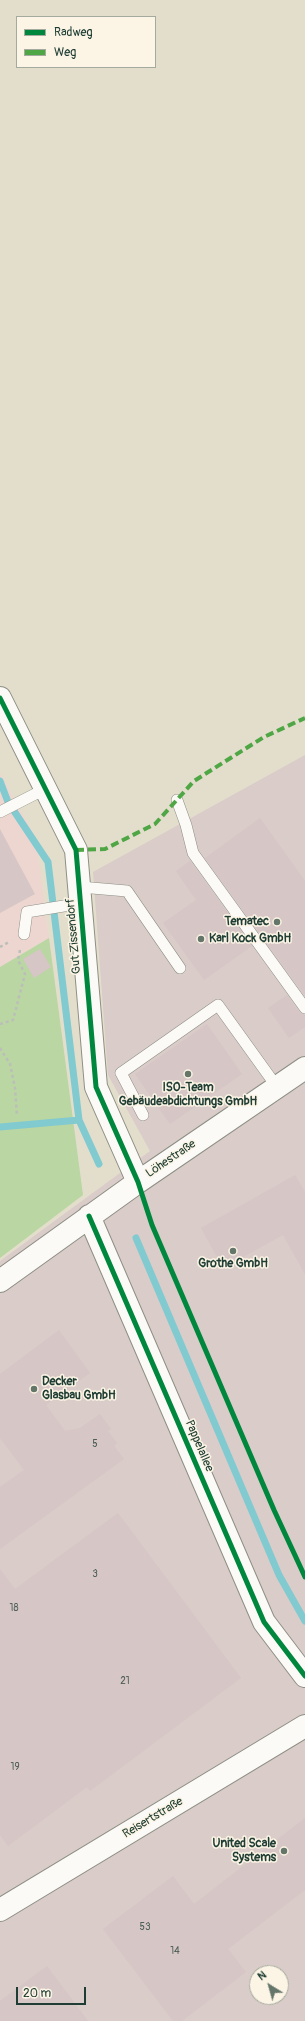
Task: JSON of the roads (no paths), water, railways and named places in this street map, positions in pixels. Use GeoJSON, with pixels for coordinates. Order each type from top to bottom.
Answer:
{"type":"FeatureCollection","features":[{"type":"Feature","properties":{"kind":"street","name":"Gut Zissendorf"},"geometry":{"type":"LineString","coordinates":[[0,698],[76,850],[75,898],[96,1087],[138,1182]]}},
{"type":"Feature","properties":{"kind":"street","name":"Löhestraße"},"geometry":{"type":"LineString","coordinates":[[0,1281],[89,1216],[305,1068]]}},
{"type":"Feature","properties":{"kind":"street","name":"Pappelallee"},"geometry":{"type":"LineString","coordinates":[[89,1216],[264,1622],[305,1676]]}},
{"type":"Feature","properties":{"kind":"street","name":"Reisertstraße"},"geometry":{"type":"LineString","coordinates":[[0,1910],[305,1726]]}},
{"type":"Feature","properties":{"kind":"lane"},"geometry":{"type":"LineString","coordinates":[[0,812],[45,789]]}},
{"type":"Feature","properties":{"kind":"lane"},"geometry":{"type":"LineString","coordinates":[[177,800],[186,825],[193,853],[305,1008]]}},
{"type":"Feature","properties":{"kind":"lane"},"geometry":{"type":"LineString","coordinates":[[24,934],[27,912],[42,910],[75,898],[127,891],[180,968]]}},
{"type":"Feature","properties":{"kind":"lane"},"geometry":{"type":"LineString","coordinates":[[143,1115],[121,1074],[218,1005],[277,1087]]}},
{"type":"Feature","properties":{"kind":"waterway"},"geometry":{"type":"LineString","coordinates":[[0,781],[8,802],[48,862],[79,1120]]}},
{"type":"Feature","properties":{"kind":"waterway"},"geometry":{"type":"LineString","coordinates":[[0,1127],[79,1120],[99,1164]]}},
{"type":"Feature","properties":{"kind":"waterway"},"geometry":{"type":"LineString","coordinates":[[136,1238],[279,1575],[305,1621]]}},
{"type":"Feature","properties":{"kind":"place","name":"Tematec"},"geometry":{"type":"Point","coordinates":[277,922]}},
{"type":"Feature","properties":{"kind":"place","name":"Karl Kock GmbH"},"geometry":{"type":"Point","coordinates":[201,939]}},
{"type":"Feature","properties":{"kind":"place","name":"ISO-Team Gebäudeabdichtungs GmbH"},"geometry":{"type":"Point","coordinates":[188,1074]}},
{"type":"Feature","properties":{"kind":"place","name":"Grothe GmbH"},"geometry":{"type":"Point","coordinates":[233,1251]}},
{"type":"Feature","properties":{"kind":"place","name":"Decker Glasbau GmbH"},"geometry":{"type":"Point","coordinates":[34,1389]}},
{"type":"Feature","properties":{"kind":"place","name":"United Scale Systems"},"geometry":{"type":"Point","coordinates":[284,1851]}}]}
